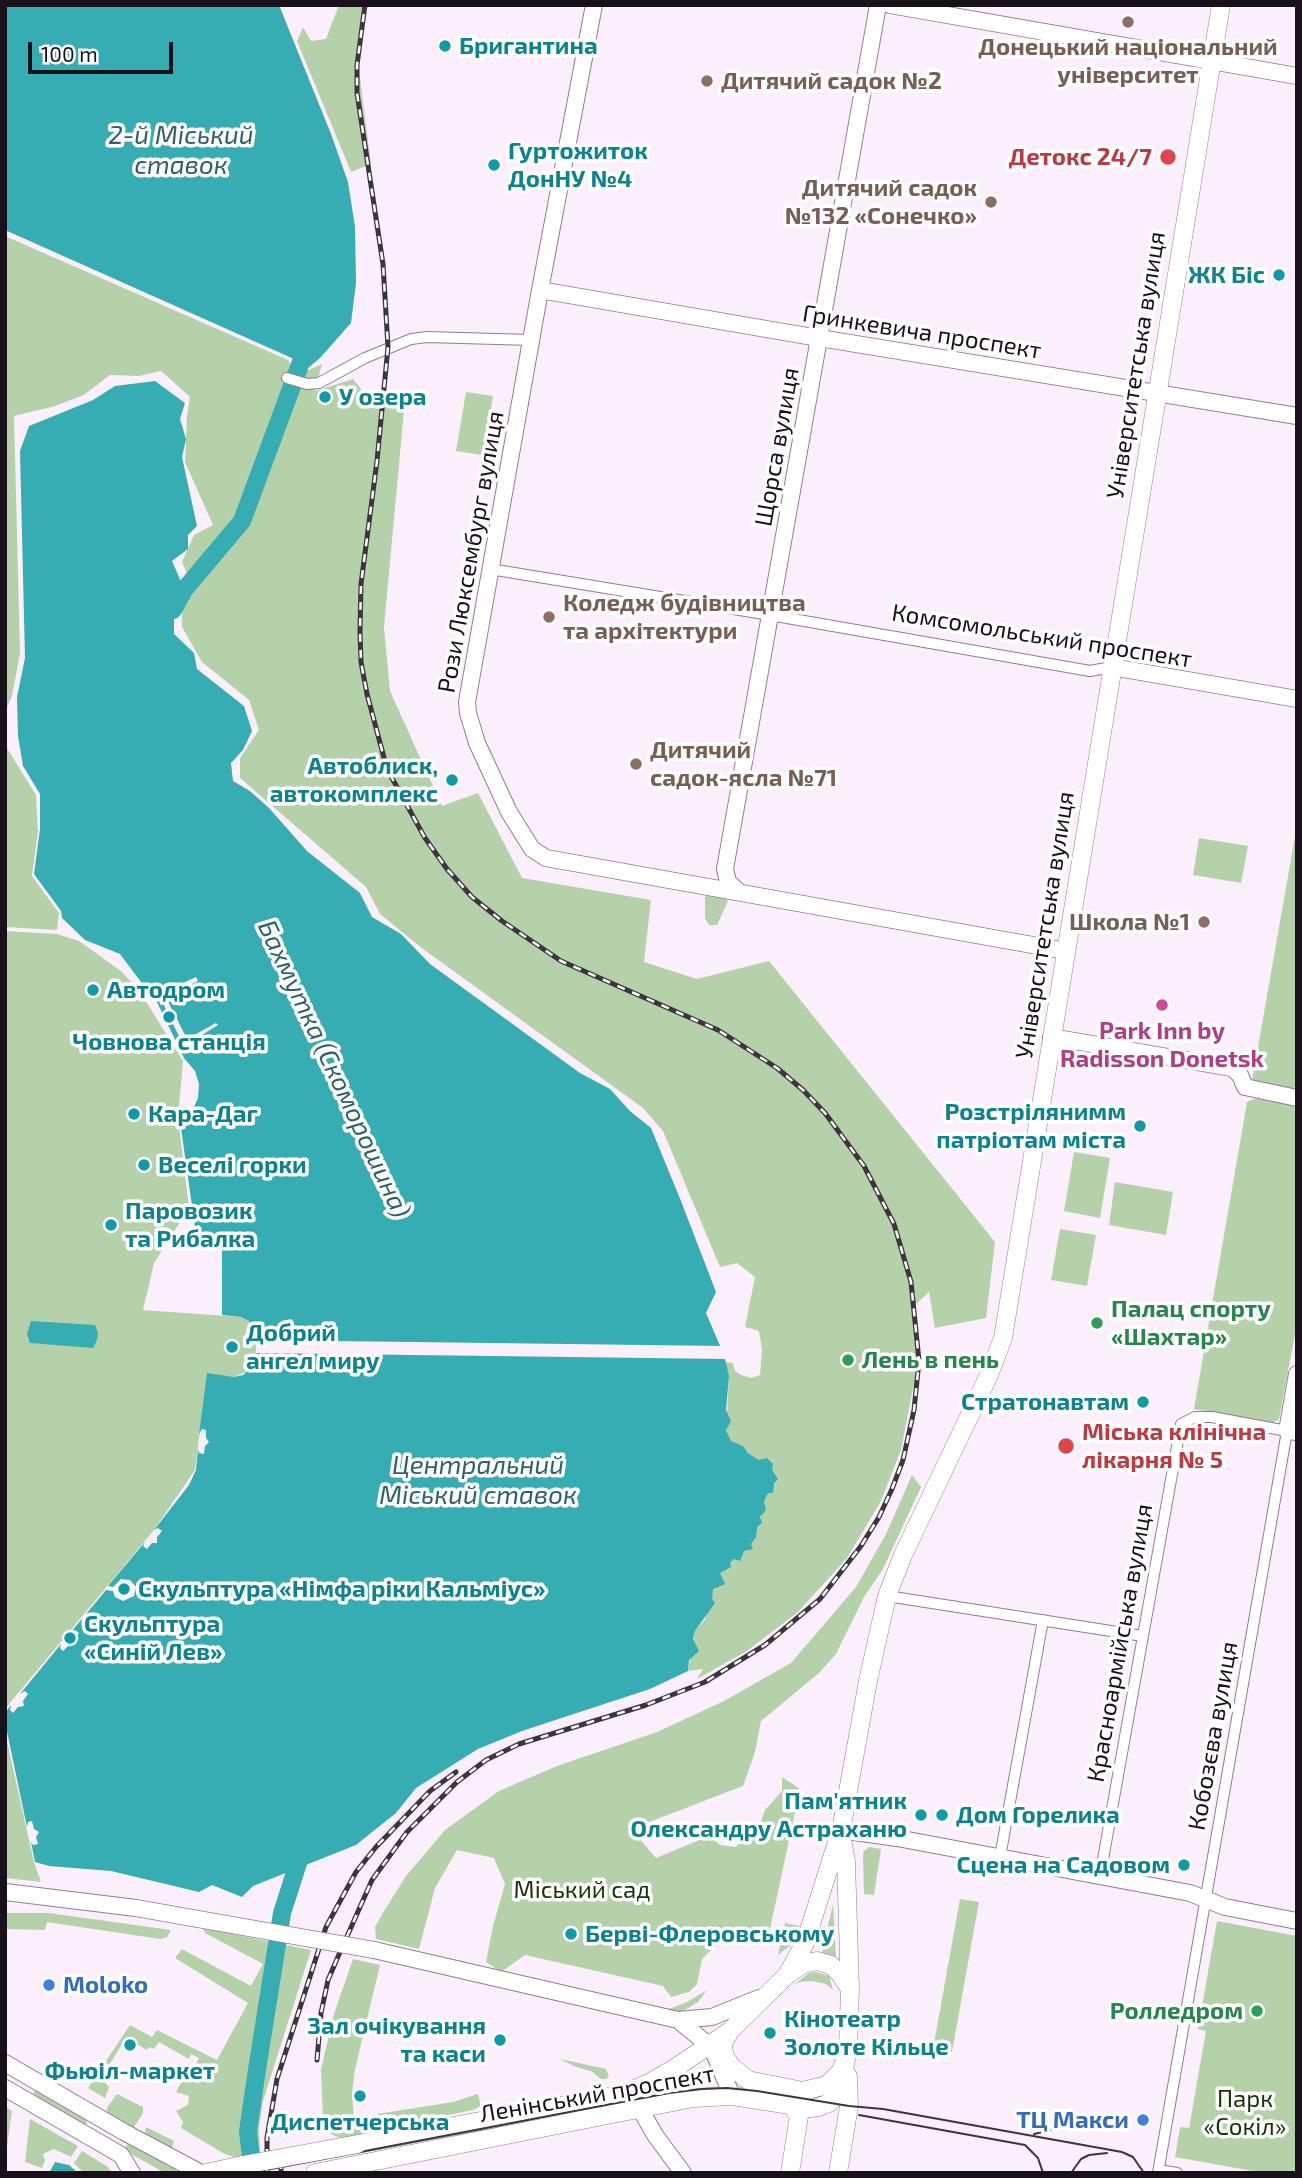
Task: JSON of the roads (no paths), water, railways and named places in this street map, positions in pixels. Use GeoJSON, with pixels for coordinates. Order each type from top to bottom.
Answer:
{"type":"FeatureCollection","features":[{"type":"Feature","properties":{"kind":"main road","name":"Університетська вулиця"},"geometry":{"type":"LineString","coordinates":[[773,1988],[805,1944],[841,1830],[868,1681],[887,1596],[903,1555],[989,1375],[1003,1338],[1222,5]]}},
{"type":"Feature","properties":{"kind":"main road","name":"Університетська вулиця"},"geometry":{"type":"LineString","coordinates":[[841,1830],[846,1862],[850,1989]]}},
{"type":"Feature","properties":{"kind":"main road"},"geometry":{"type":"LineString","coordinates":[[838,2173],[847,2113],[850,1989],[841,1974],[831,1965],[817,1962],[803,1964],[773,1988],[730,2031],[723,2049],[731,2066],[741,2076],[757,2083],[803,2091],[820,2089],[833,2081],[841,2071],[848,2049]]}},
{"type":"Feature","properties":{"kind":"main road","name":"Ленінський проспект"},"geometry":{"type":"LineString","coordinates":[[203,2173],[624,2094],[675,2068],[730,2031]]}},
{"type":"Feature","properties":{"kind":"main road","name":"Ленінський проспект"},"geometry":{"type":"LineString","coordinates":[[315,2173],[693,2098],[732,2096],[810,2108],[829,2103],[841,2084],[848,2049]]}},
{"type":"Feature","properties":{"kind":"main road"},"geometry":{"type":"LineString","coordinates":[[790,2173],[799,2116],[792,2106]]}},
{"type":"Feature","properties":{"kind":"street","name":"Рози Люксембург вулиця"},"geometry":{"type":"LineString","coordinates":[[594,5],[466,707],[477,743],[509,812],[532,849],[546,858],[1066,951]]}},
{"type":"Feature","properties":{"kind":"street","name":"Щорса вулиця"},"geometry":{"type":"LineString","coordinates":[[725,869],[878,5]]}},
{"type":"Feature","properties":{"kind":"street"},"geometry":{"type":"LineString","coordinates":[[890,5],[1297,76]]}},
{"type":"Feature","properties":{"kind":"street","name":"Гринкевича проспект"},"geometry":{"type":"LineString","coordinates":[[540,290],[1297,416]]}},
{"type":"Feature","properties":{"kind":"street"},"geometry":{"type":"LineString","coordinates":[[287,378],[312,385],[319,383],[365,358],[411,339],[427,337],[531,340]]}},
{"type":"Feature","properties":{"kind":"street","name":"Комсомольський проспект"},"geometry":{"type":"LineString","coordinates":[[490,569],[1090,671],[1112,667],[1297,699]]}},
{"type":"Feature","properties":{"kind":"street"},"geometry":{"type":"LineString","coordinates":[[707,887],[720,880],[725,869]]}},
{"type":"Feature","properties":{"kind":"street"},"geometry":{"type":"LineString","coordinates":[[725,869],[728,881],[739,892]]}},
{"type":"Feature","properties":{"kind":"street"},"geometry":{"type":"LineString","coordinates":[[1051,1037],[1232,1068],[1240,1075],[1245,1087],[1297,1098]]}},
{"type":"Feature","properties":{"kind":"street"},"geometry":{"type":"LineString","coordinates":[[1292,1432],[1297,1374]]}},
{"type":"Feature","properties":{"kind":"street","name":"Красноармійська вулиця"},"geometry":{"type":"LineString","coordinates":[[1100,1876],[1181,1424],[1195,1417],[1212,1417],[1292,1432]]}},
{"type":"Feature","properties":{"kind":"street","name":"Кобозєва вулиця"},"geometry":{"type":"LineString","coordinates":[[1159,2171],[1292,1432]]}},
{"type":"Feature","properties":{"kind":"street"},"geometry":{"type":"LineString","coordinates":[[887,1596],[1143,1636]]}},
{"type":"Feature","properties":{"kind":"street"},"geometry":{"type":"LineString","coordinates":[[1000,1857],[1043,1620]]}},
{"type":"Feature","properties":{"kind":"street"},"geometry":{"type":"LineString","coordinates":[[841,1830],[895,1837],[1190,1893],[1224,1907],[1297,1921]]}},
{"type":"Feature","properties":{"kind":"street"},"geometry":{"type":"LineString","coordinates":[[5,1892],[136,1908],[374,1951],[678,2020],[712,2017],[773,1988]]}},
{"type":"Feature","properties":{"kind":"street"},"geometry":{"type":"LineString","coordinates":[[678,2020],[731,2066]]}},
{"type":"Feature","properties":{"kind":"street"},"geometry":{"type":"LineString","coordinates":[[675,2068],[688,2048],[688,2039],[678,2020]]}},
{"type":"Feature","properties":{"kind":"street"},"geometry":{"type":"LineString","coordinates":[[710,2046],[732,2096]]}},
{"type":"Feature","properties":{"kind":"street"},"geometry":{"type":"LineString","coordinates":[[10,2066],[124,2132],[203,2173]]}},
{"type":"Feature","properties":{"kind":"street"},"geometry":{"type":"LineString","coordinates":[[5,2087],[15,2084],[17,2078],[10,2066]]}},
{"type":"Feature","properties":{"kind":"street"},"geometry":{"type":"LineString","coordinates":[[31,2103],[29,2091],[32,2087],[44,2086]]}},
{"type":"Feature","properties":{"kind":"street"},"geometry":{"type":"LineString","coordinates":[[5,2087],[117,2153],[132,2173]]}},
{"type":"Feature","properties":{"kind":"street"},"geometry":{"type":"LineString","coordinates":[[639,2107],[655,2135],[684,2173]]}},
{"type":"Feature","properties":{"kind":"street"},"geometry":{"type":"LineString","coordinates":[[88,2137],[99,2118]]}},
{"type":"Feature","properties":{"kind":"street"},"geometry":{"type":"LineString","coordinates":[[117,2153],[124,2132]]}},
{"type":"Feature","properties":{"kind":"street"},"geometry":{"type":"LineString","coordinates":[[1159,2171],[1177,2173]]}},
{"type":"Feature","properties":{"kind":"water","name":"2-й Міський ставок"},"geometry":{"type":"Polygon","coordinates":[[[5,5],[279,5],[348,182],[355,227],[356,283],[351,323],[320,358],[302,373],[297,372],[294,359],[5,230],[5,5]]]}},
{"type":"Feature","properties":{"kind":"water","name":"Центральний Міський ставок"},"geometry":{"type":"Polygon","coordinates":[[[155,381],[185,403],[180,419],[186,439],[182,457],[197,526],[188,535],[188,549],[172,561],[186,593],[174,611],[174,634],[194,653],[197,669],[244,706],[252,731],[243,750],[231,763],[233,781],[250,791],[307,851],[360,893],[372,917],[401,934],[430,964],[580,1073],[610,1089],[630,1111],[651,1128],[716,1292],[706,1313],[724,1355],[729,1376],[726,1410],[731,1421],[726,1430],[731,1441],[743,1446],[748,1453],[759,1460],[767,1458],[773,1464],[772,1470],[778,1479],[774,1483],[773,1493],[768,1493],[764,1502],[766,1510],[760,1517],[762,1523],[758,1526],[756,1537],[751,1544],[753,1549],[744,1551],[740,1561],[734,1559],[730,1563],[731,1567],[720,1573],[725,1584],[713,1589],[712,1599],[715,1603],[695,1631],[693,1639],[699,1651],[689,1660],[688,1671],[650,1689],[522,1731],[478,1749],[416,1788],[396,1813],[356,1845],[253,1886],[242,1897],[212,1885],[199,1892],[111,1871],[49,1866],[35,1862],[31,1842],[33,1845],[38,1844],[36,1837],[39,1832],[34,1829],[32,1821],[28,1822],[27,1827],[5,1722],[5,1713],[11,1705],[10,1710],[13,1713],[18,1707],[24,1706],[23,1701],[28,1694],[25,1691],[20,1694],[61,1644],[63,1651],[69,1645],[74,1645],[74,1639],[79,1633],[75,1630],[71,1632],[106,1590],[113,1591],[115,1597],[123,1601],[134,1596],[136,1587],[130,1580],[121,1579],[113,1587],[108,1586],[145,1542],[143,1546],[147,1549],[152,1543],[157,1543],[157,1537],[162,1531],[158,1528],[154,1530],[189,1485],[196,1470],[198,1449],[199,1453],[204,1454],[205,1446],[209,1442],[206,1430],[202,1429],[199,1434],[207,1373],[234,1377],[243,1375],[254,1365],[257,1354],[256,1333],[249,1321],[241,1317],[222,1315],[222,1251],[214,1243],[204,1240],[195,1227],[180,1121],[194,1107],[198,1098],[199,1084],[195,1071],[184,1058],[155,998],[120,954],[85,940],[62,918],[61,911],[34,874],[40,829],[40,794],[23,766],[18,736],[17,697],[25,658],[20,451],[29,426],[93,400],[115,386],[155,381]]]}},
{"type":"Feature","properties":{"kind":"water"},"geometry":{"type":"Polygon","coordinates":[[[31,1321],[95,1325],[97,1340],[93,1348],[30,1343],[27,1334],[31,1321]]]}},
{"type":"Feature","properties":{"kind":"water"},"geometry":{"type":"Polygon","coordinates":[[[55,2162],[69,2165],[78,2173],[49,2173],[55,2162]]]}},
{"type":"Feature","properties":{"kind":"waterway","name":"Бахмутка (Скоморошина)"},"geometry":{"type":"LineString","coordinates":[[173,610],[184,590],[242,521],[305,351]]}},
{"type":"Feature","properties":{"kind":"waterway","name":"Бахмутка (Скоморошина)"},"geometry":{"type":"LineString","coordinates":[[253,2173],[248,2132],[256,2076],[282,1913],[300,1857],[300,1848]]}},
{"type":"Feature","properties":{"kind":"tram line"},"geometry":{"type":"LineString","coordinates":[[250,2173],[669,2093],[727,2088],[883,2109],[1122,2152],[1133,2157],[1144,2173]]}},
{"type":"Feature","properties":{"kind":"tram line"},"geometry":{"type":"LineString","coordinates":[[859,2115],[1025,2145],[1038,2158],[1043,2173]]}},
{"type":"Feature","properties":{"kind":"tram line"},"geometry":{"type":"LineString","coordinates":[[1034,2134],[1051,2130],[1058,2117]]}},
{"type":"Feature","properties":{"kind":"tram line"},"geometry":{"type":"LineString","coordinates":[[1071,2173],[1081,2159],[1107,2153]]}},
{"type":"Feature","properties":{"kind":"railway"},"geometry":{"type":"LineString","coordinates":[[317,2060],[321,2013],[328,1980],[372,1880],[407,1832],[457,1782],[486,1760],[519,1744],[646,1705],[705,1682],[765,1645],[820,1599],[861,1546],[892,1489],[903,1460],[914,1410],[919,1361],[911,1282],[894,1224],[864,1166],[825,1113],[777,1068],[718,1030],[561,961],[502,921],[472,897],[447,869],[425,838],[387,769],[367,694],[361,662],[360,631],[361,584],[388,347],[383,264],[357,93],[357,65],[365,5]]}},
{"type":"Feature","properties":{"kind":"railway"},"geometry":{"type":"LineString","coordinates":[[267,2173],[267,2138],[277,2079],[326,1927],[356,1872],[376,1847],[430,1791],[456,1772]]}},
{"type":"Feature","properties":{"kind":"railway"},"geometry":{"type":"LineString","coordinates":[[281,2161],[281,2173]]}},
{"type":"Feature","properties":{"kind":"place","name":"Донецький національний університет"},"geometry":{"type":"Point","coordinates":[1128,22]}},
{"type":"Feature","properties":{"kind":"place","name":"Бригантина"},"geometry":{"type":"Point","coordinates":[445,46]}},
{"type":"Feature","properties":{"kind":"place","name":"Дитячий садок №2"},"geometry":{"type":"Point","coordinates":[707,81]}},
{"type":"Feature","properties":{"kind":"place","name":"Детокс 24/7"},"geometry":{"type":"Point","coordinates":[1168,157]}},
{"type":"Feature","properties":{"kind":"place","name":"Гуртожиток ДонНУ №4"},"geometry":{"type":"Point","coordinates":[494,165]}},
{"type":"Feature","properties":{"kind":"place","name":"Дитячий садок №132 «Сонечко»"},"geometry":{"type":"Point","coordinates":[991,202]}},
{"type":"Feature","properties":{"kind":"place","name":"ЖК Біс"},"geometry":{"type":"Point","coordinates":[1279,275]}},
{"type":"Feature","properties":{"kind":"place","name":"У озера"},"geometry":{"type":"Point","coordinates":[325,397]}},
{"type":"Feature","properties":{"kind":"place","name":"Коледж будівництва та архітектури"},"geometry":{"type":"Point","coordinates":[549,617]}},
{"type":"Feature","properties":{"kind":"place","name":"Дитячий садок-ясла №71"},"geometry":{"type":"Point","coordinates":[636,764]}},
{"type":"Feature","properties":{"kind":"place","name":"Автоблиск, автокомплекс"},"geometry":{"type":"Point","coordinates":[452,780]}},
{"type":"Feature","properties":{"kind":"place","name":"Школа №1"},"geometry":{"type":"Point","coordinates":[1204,922]}},
{"type":"Feature","properties":{"kind":"place","name":"Автодром"},"geometry":{"type":"Point","coordinates":[93,990]}},
{"type":"Feature","properties":{"kind":"place","name":"Park Inn by Radisson Donetsk"},"geometry":{"type":"Point","coordinates":[1162,1005]}},
{"type":"Feature","properties":{"kind":"place","name":"Човнова станція"},"geometry":{"type":"Point","coordinates":[169,1017]}},
{"type":"Feature","properties":{"kind":"place","name":"Кара-Даг"},"geometry":{"type":"Point","coordinates":[134,1114]}},
{"type":"Feature","properties":{"kind":"place","name":"Розстрілянимм патріотам міста"},"geometry":{"type":"Point","coordinates":[1140,1126]}},
{"type":"Feature","properties":{"kind":"place","name":"Веселі горки"},"geometry":{"type":"Point","coordinates":[144,1165]}},
{"type":"Feature","properties":{"kind":"place","name":"Паровозик та Рибалка"},"geometry":{"type":"Point","coordinates":[111,1225]}},
{"type":"Feature","properties":{"kind":"place","name":"Палац спорту «Шахтар»"},"geometry":{"type":"Point","coordinates":[1097,1323]}},
{"type":"Feature","properties":{"kind":"place","name":"Добрий ангел миру"},"geometry":{"type":"Point","coordinates":[232,1347]}},
{"type":"Feature","properties":{"kind":"place","name":"Лень в пень"},"geometry":{"type":"Point","coordinates":[848,1360]}},
{"type":"Feature","properties":{"kind":"place","name":"Стратонавтам"},"geometry":{"type":"Point","coordinates":[1143,1402]}},
{"type":"Feature","properties":{"kind":"place","name":"Міська клінічна лікарня № 5"},"geometry":{"type":"Point","coordinates":[1066,1446]}},
{"type":"Feature","properties":{"kind":"place","name":"Скульптура «Німфа ріки Кальміус»"},"geometry":{"type":"Point","coordinates":[124,1589]}},
{"type":"Feature","properties":{"kind":"place","name":"Скульптура «Синій Лев»"},"geometry":{"type":"Point","coordinates":[70,1638]}},
{"type":"Feature","properties":{"kind":"place","name":"Пам'ятник Олександру Астраханю"},"geometry":{"type":"Point","coordinates":[921,1815]}},
{"type":"Feature","properties":{"kind":"place","name":"Дом Горелика"},"geometry":{"type":"Point","coordinates":[942,1815]}},
{"type":"Feature","properties":{"kind":"place","name":"Сцена на Садовом"},"geometry":{"type":"Point","coordinates":[1184,1865]}},
{"type":"Feature","properties":{"kind":"place","name":"Берві-Флеровському"},"geometry":{"type":"Point","coordinates":[571,1934]}},
{"type":"Feature","properties":{"kind":"place","name":"Moloko"},"geometry":{"type":"Point","coordinates":[49,1985]}},
{"type":"Feature","properties":{"kind":"place","name":"Ролледром"},"geometry":{"type":"Point","coordinates":[1257,2011]}},
{"type":"Feature","properties":{"kind":"place","name":"Кінотеатр Золоте Кільце"},"geometry":{"type":"Point","coordinates":[770,2033]}},
{"type":"Feature","properties":{"kind":"place","name":"Зал очікування та каси"},"geometry":{"type":"Point","coordinates":[500,2040]}},
{"type":"Feature","properties":{"kind":"place","name":"Фьюіл-маркет"},"geometry":{"type":"Point","coordinates":[130,2045]}},
{"type":"Feature","properties":{"kind":"place","name":"Диспетчерська"},"geometry":{"type":"Point","coordinates":[360,2096]}},
{"type":"Feature","properties":{"kind":"place","name":"ТЦ Макси"},"geometry":{"type":"Point","coordinates":[1143,2120]}},
{"type":"Feature","properties":{"kind":"park label","name":"Міський сад"},"geometry":{"type":"Point","coordinates":[582,1890]}},
{"type":"Feature","properties":{"kind":"park label","name":"Парк «Сокіл»"},"geometry":{"type":"Point","coordinates":[1245,2113]}}]}
